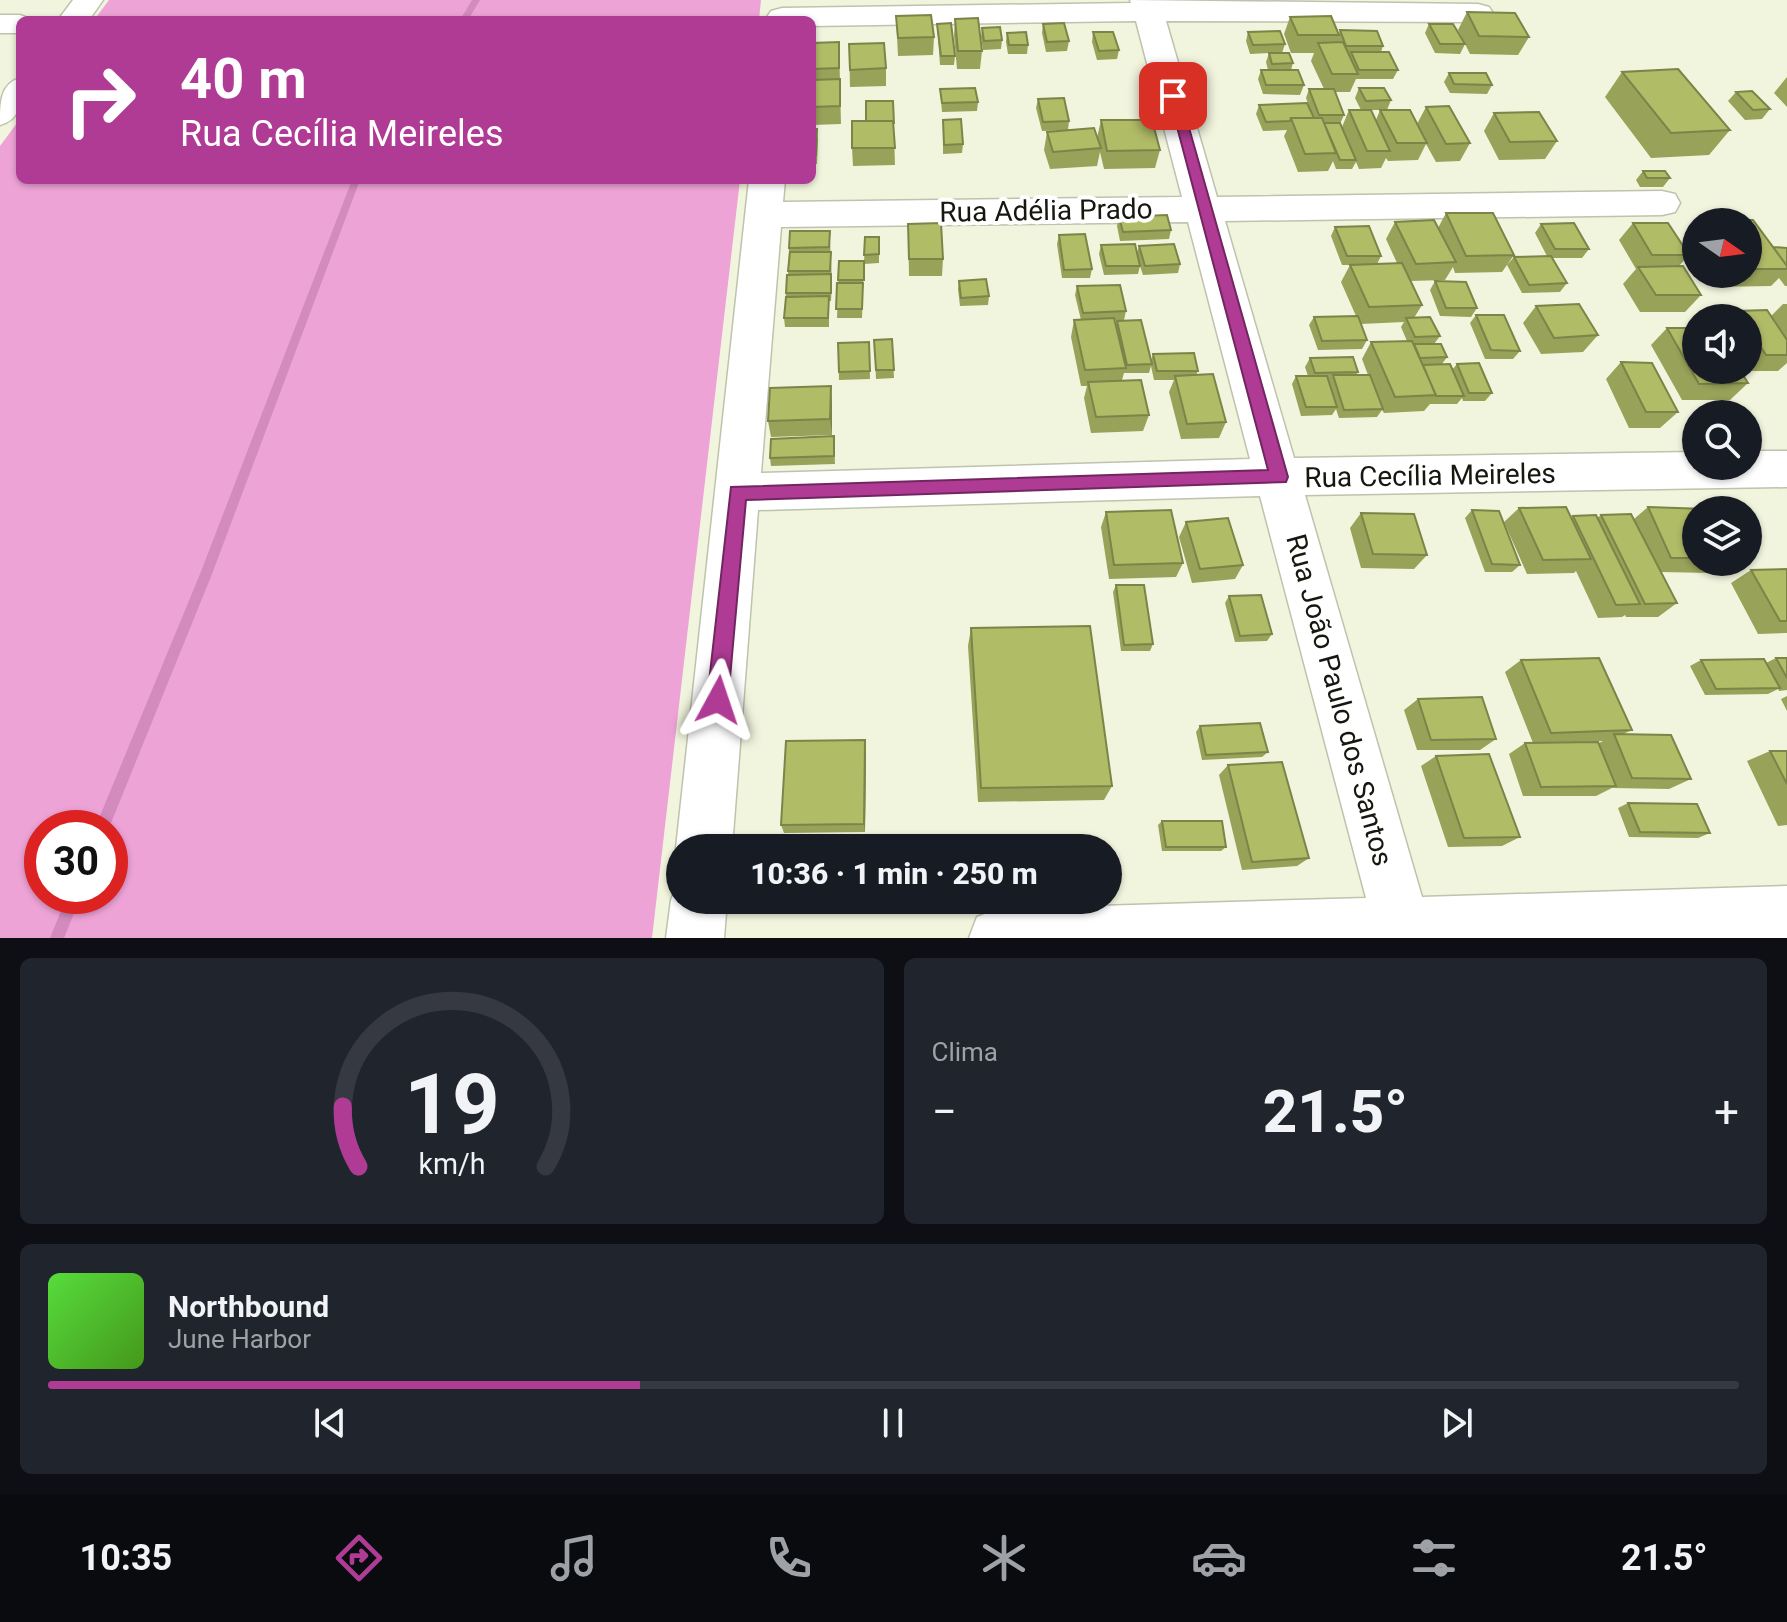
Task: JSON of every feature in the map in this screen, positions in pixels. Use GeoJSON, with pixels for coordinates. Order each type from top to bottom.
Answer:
{"type":"FeatureCollection","features":[{"type":"Feature","properties":{"kind":"street"},"geometry":{"type":"LineString","coordinates":[[782,12],[1147,6],[1478,13]]}},
{"type":"Feature","properties":{"kind":"street","name":"Rua João Paulo dos Santos"},"geometry":{"type":"LineString","coordinates":[[1147,6],[1403,931]]}},
{"type":"Feature","properties":{"kind":"street"},"geometry":{"type":"LineString","coordinates":[[0,114],[16,93]]}},
{"type":"Feature","properties":{"kind":"street"},"geometry":{"type":"LineString","coordinates":[[705,834],[766,198]]}},
{"type":"Feature","properties":{"kind":"street","name":"Rua Adélia Prado"},"geometry":{"type":"LineString","coordinates":[[766,198],[1205,207],[1662,203]]}},
{"type":"Feature","properties":{"kind":"street","name":"Rua Cecília Meireles"},"geometry":{"type":"LineString","coordinates":[[738,492],[1279,477],[1781,476]]}},
{"type":"Feature","properties":{"kind":"street"},"geometry":{"type":"LineString","coordinates":[[695,938],[698,914]]}},
{"type":"Feature","properties":{"kind":"street"},"geometry":{"type":"LineString","coordinates":[[998,938],[1403,931],[1787,915]]}},
{"type":"Feature","properties":{"kind":"shaded area"},"geometry":{"type":"Polygon","coordinates":[[[109,0],[761,0],[759,16],[97,16],[109,0]]]}},
{"type":"Feature","properties":{"kind":"shaded area"},"geometry":{"type":"Polygon","coordinates":[[[16,124],[16,184],[740,184],[652,938],[0,938],[0,146],[16,124]]]}},
{"type":"Feature","properties":{"kind":"building"},"geometry":{"type":"Polygon","coordinates":[[[1467,12],[1515,13],[1529,37],[1479,36],[1467,12]]]}},
{"type":"Feature","properties":{"kind":"building"},"geometry":{"type":"Polygon","coordinates":[[[931,15],[934,37],[898,38],[896,16],[931,15]]]}},
{"type":"Feature","properties":{"kind":"building"},"geometry":{"type":"Polygon","coordinates":[[[1331,16],[1339,35],[1298,35],[1290,17],[1331,16]]]}},
{"type":"Feature","properties":{"kind":"building"},"geometry":{"type":"Polygon","coordinates":[[[978,18],[982,51],[958,51],[955,19],[978,18]]]}},
{"type":"Feature","properties":{"kind":"building"},"geometry":{"type":"Polygon","coordinates":[[[951,23],[955,56],[941,56],[937,24],[951,23]]]}},
{"type":"Feature","properties":{"kind":"building"},"geometry":{"type":"Polygon","coordinates":[[[1064,23],[1069,41],[1047,42],[1043,24],[1064,23]]]}},
{"type":"Feature","properties":{"kind":"building"},"geometry":{"type":"Polygon","coordinates":[[[1429,24],[1453,24],[1465,44],[1440,44],[1429,24]]]}},
{"type":"Feature","properties":{"kind":"building"},"geometry":{"type":"Polygon","coordinates":[[[1000,27],[1002,40],[984,41],[982,28],[1000,27]]]}},
{"type":"Feature","properties":{"kind":"building"},"geometry":{"type":"Polygon","coordinates":[[[1340,30],[1377,31],[1383,46],[1346,46],[1340,30]]]}},
{"type":"Feature","properties":{"kind":"building"},"geometry":{"type":"Polygon","coordinates":[[[1280,31],[1285,44],[1253,45],[1248,32],[1280,31]]]}},
{"type":"Feature","properties":{"kind":"building"},"geometry":{"type":"Polygon","coordinates":[[[1026,32],[1028,45],[1009,45],[1007,33],[1026,32]]]}},
{"type":"Feature","properties":{"kind":"building"},"geometry":{"type":"Polygon","coordinates":[[[1093,32],[1113,32],[1119,50],[1099,51],[1093,32]]]}},
{"type":"Feature","properties":{"kind":"building"},"geometry":{"type":"Polygon","coordinates":[[[839,42],[839,68],[816,69],[816,43],[839,42]]]}},
{"type":"Feature","properties":{"kind":"building"},"geometry":{"type":"Polygon","coordinates":[[[1343,42],[1358,74],[1332,74],[1318,43],[1343,42]]]}},
{"type":"Feature","properties":{"kind":"building"},"geometry":{"type":"Polygon","coordinates":[[[884,43],[886,68],[850,70],[849,44],[884,43]]]}},
{"type":"Feature","properties":{"kind":"building"},"geometry":{"type":"Polygon","coordinates":[[[1351,52],[1389,52],[1398,70],[1359,70],[1351,52]]]}},
{"type":"Feature","properties":{"kind":"building"},"geometry":{"type":"Polygon","coordinates":[[[1269,53],[1289,53],[1293,63],[1272,64],[1269,53]]]}},
{"type":"Feature","properties":{"kind":"building"},"geometry":{"type":"Polygon","coordinates":[[[1678,69],[1730,130],[1671,133],[1622,72],[1678,69]]]}},
{"type":"Feature","properties":{"kind":"building"},"geometry":{"type":"Polygon","coordinates":[[[1261,70],[1298,70],[1304,85],[1266,85],[1261,70]]]}},
{"type":"Feature","properties":{"kind":"building"},"geometry":{"type":"Polygon","coordinates":[[[1449,73],[1486,73],[1492,85],[1454,84],[1449,73]]]}},
{"type":"Feature","properties":{"kind":"building"},"geometry":{"type":"Polygon","coordinates":[[[840,79],[840,106],[816,107],[816,80],[840,79]]]}},
{"type":"Feature","properties":{"kind":"building"},"geometry":{"type":"Polygon","coordinates":[[[975,88],[978,102],[942,103],[940,89],[975,88]]]}},
{"type":"Feature","properties":{"kind":"building"},"geometry":{"type":"Polygon","coordinates":[[[1359,88],[1384,88],[1391,100],[1366,101],[1359,88]]]}},
{"type":"Feature","properties":{"kind":"building"},"geometry":{"type":"Polygon","coordinates":[[[1309,89],[1334,89],[1344,115],[1319,115],[1309,89]]]}},
{"type":"Feature","properties":{"kind":"building"},"geometry":{"type":"Polygon","coordinates":[[[1752,91],[1770,109],[1753,110],[1736,92],[1752,91]]]}},
{"type":"Feature","properties":{"kind":"building"},"geometry":{"type":"Polygon","coordinates":[[[1064,98],[1069,121],[1043,122],[1038,99],[1064,98]]]}},
{"type":"Feature","properties":{"kind":"building"},"geometry":{"type":"Polygon","coordinates":[[[866,101],[893,101],[894,124],[893,121],[866,121],[866,101]]]}},
{"type":"Feature","properties":{"kind":"building"},"geometry":{"type":"Polygon","coordinates":[[[1307,103],[1314,118],[1266,122],[1259,105],[1307,103]]]}},
{"type":"Feature","properties":{"kind":"building"},"geometry":{"type":"Polygon","coordinates":[[[1449,106],[1470,143],[1446,144],[1426,107],[1449,106]]]}},
{"type":"Feature","properties":{"kind":"building"},"geometry":{"type":"Polygon","coordinates":[[[1349,110],[1371,110],[1390,151],[1367,151],[1349,110]]]}},
{"type":"Feature","properties":{"kind":"building"},"geometry":{"type":"Polygon","coordinates":[[[1380,110],[1410,110],[1427,143],[1397,143],[1380,110]]]}},
{"type":"Feature","properties":{"kind":"building"},"geometry":{"type":"Polygon","coordinates":[[[1539,112],[1557,141],[1510,142],[1494,113],[1539,112]]]}},
{"type":"Feature","properties":{"kind":"building"},"geometry":{"type":"Polygon","coordinates":[[[1291,118],[1322,118],[1336,153],[1305,154],[1291,118]]]}},
{"type":"Feature","properties":{"kind":"building"},"geometry":{"type":"Polygon","coordinates":[[[961,119],[963,144],[944,145],[943,120],[961,119]]]}},
{"type":"Feature","properties":{"kind":"building"},"geometry":{"type":"Polygon","coordinates":[[[1101,120],[1152,120],[1160,150],[1107,151],[1101,120]]]}},
{"type":"Feature","properties":{"kind":"building"},"geometry":{"type":"Polygon","coordinates":[[[852,121],[893,121],[895,148],[852,148],[852,121]]]}},
{"type":"Feature","properties":{"kind":"building"},"geometry":{"type":"Polygon","coordinates":[[[1324,123],[1340,123],[1356,160],[1340,160],[1324,123]]]}},
{"type":"Feature","properties":{"kind":"building"},"geometry":{"type":"Polygon","coordinates":[[[1094,128],[1101,148],[1053,152],[1047,132],[1094,128]]]}},
{"type":"Feature","properties":{"kind":"building"},"geometry":{"type":"Polygon","coordinates":[[[1643,171],[1665,171],[1670,178],[1647,178],[1643,171]]]}},
{"type":"Feature","properties":{"kind":"building"},"geometry":{"type":"Polygon","coordinates":[[[1446,213],[1493,213],[1514,255],[1466,256],[1446,213]]]}},
{"type":"Feature","properties":{"kind":"building"},"geometry":{"type":"Polygon","coordinates":[[[1167,215],[1171,230],[1123,232],[1119,217],[1167,215]]]}},
{"type":"Feature","properties":{"kind":"building"},"geometry":{"type":"Polygon","coordinates":[[[1434,220],[1456,262],[1416,264],[1395,222],[1434,220]]]}},
{"type":"Feature","properties":{"kind":"building"},"geometry":{"type":"Polygon","coordinates":[[[941,223],[943,259],[909,259],[908,224],[941,223]]]}},
{"type":"Feature","properties":{"kind":"building"},"geometry":{"type":"Polygon","coordinates":[[[1574,223],[1589,249],[1555,249],[1541,224],[1574,223]]]}},
{"type":"Feature","properties":{"kind":"building"},"geometry":{"type":"Polygon","coordinates":[[[1633,223],[1668,223],[1682,244],[1682,255],[1652,255],[1633,223]]]}},
{"type":"Feature","properties":{"kind":"building"},"geometry":{"type":"Polygon","coordinates":[[[1369,226],[1381,256],[1347,256],[1335,227],[1369,226]]]}},
{"type":"Feature","properties":{"kind":"building"},"geometry":{"type":"Polygon","coordinates":[[[790,231],[830,231],[829,247],[789,248],[790,231]]]}},
{"type":"Feature","properties":{"kind":"building"},"geometry":{"type":"Polygon","coordinates":[[[1762,232],[1787,266],[1787,269],[1762,269],[1762,232]]]}},
{"type":"Feature","properties":{"kind":"building"},"geometry":{"type":"Polygon","coordinates":[[[1085,234],[1092,269],[1064,270],[1059,235],[1085,234]]]}},
{"type":"Feature","properties":{"kind":"building"},"geometry":{"type":"Polygon","coordinates":[[[865,237],[879,237],[879,254],[864,255],[865,237]]]}},
{"type":"Feature","properties":{"kind":"building"},"geometry":{"type":"Polygon","coordinates":[[[1135,244],[1140,266],[1106,266],[1101,245],[1135,244]]]}},
{"type":"Feature","properties":{"kind":"building"},"geometry":{"type":"Polygon","coordinates":[[[1174,244],[1180,264],[1145,266],[1139,246],[1174,244]]]}},
{"type":"Feature","properties":{"kind":"building"},"geometry":{"type":"Polygon","coordinates":[[[1773,247],[1787,248],[1787,266],[1773,247]]]}},
{"type":"Feature","properties":{"kind":"building"},"geometry":{"type":"Polygon","coordinates":[[[790,252],[831,252],[830,271],[788,271],[790,252]]]}},
{"type":"Feature","properties":{"kind":"building"},"geometry":{"type":"Polygon","coordinates":[[[1551,256],[1567,283],[1529,285],[1514,257],[1551,256]]]}},
{"type":"Feature","properties":{"kind":"building"},"geometry":{"type":"Polygon","coordinates":[[[839,261],[864,261],[864,280],[838,280],[839,261]]]}},
{"type":"Feature","properties":{"kind":"building"},"geometry":{"type":"Polygon","coordinates":[[[1402,263],[1422,305],[1369,307],[1350,265],[1402,263]]]}},
{"type":"Feature","properties":{"kind":"building"},"geometry":{"type":"Polygon","coordinates":[[[1682,266],[1682,288],[1697,288],[1701,295],[1656,295],[1638,267],[1682,266]]]}},
{"type":"Feature","properties":{"kind":"building"},"geometry":{"type":"Polygon","coordinates":[[[831,274],[831,293],[786,293],[787,275],[831,274]]]}},
{"type":"Feature","properties":{"kind":"building"},"geometry":{"type":"Polygon","coordinates":[[[986,279],[989,296],[961,298],[959,281],[986,279]]]}},
{"type":"Feature","properties":{"kind":"building"},"geometry":{"type":"Polygon","coordinates":[[[1435,281],[1466,282],[1477,308],[1446,308],[1435,281]]]}},
{"type":"Feature","properties":{"kind":"building"},"geometry":{"type":"Polygon","coordinates":[[[837,283],[863,283],[862,309],[836,309],[837,283]]]}},
{"type":"Feature","properties":{"kind":"building"},"geometry":{"type":"Polygon","coordinates":[[[1120,285],[1126,311],[1083,313],[1077,286],[1120,285]]]}},
{"type":"Feature","properties":{"kind":"building"},"geometry":{"type":"Polygon","coordinates":[[[829,296],[828,318],[784,318],[786,297],[829,296]]]}},
{"type":"Feature","properties":{"kind":"building"},"geometry":{"type":"Polygon","coordinates":[[[1579,304],[1598,335],[1554,338],[1536,306],[1579,304]]]}},
{"type":"Feature","properties":{"kind":"building"},"geometry":{"type":"Polygon","coordinates":[[[1762,310],[1767,310],[1787,340],[1787,355],[1766,355],[1762,349],[1762,310]]]}},
{"type":"Feature","properties":{"kind":"building"},"geometry":{"type":"Polygon","coordinates":[[[1476,315],[1504,315],[1520,351],[1491,350],[1476,315]]]}},
{"type":"Feature","properties":{"kind":"building"},"geometry":{"type":"Polygon","coordinates":[[[1358,316],[1367,340],[1322,341],[1314,317],[1358,316]]]}},
{"type":"Feature","properties":{"kind":"building"},"geometry":{"type":"Polygon","coordinates":[[[1430,317],[1440,336],[1415,337],[1406,318],[1430,317]]]}},
{"type":"Feature","properties":{"kind":"building"},"geometry":{"type":"Polygon","coordinates":[[[1114,318],[1126,368],[1085,370],[1074,320],[1114,318]]]}},
{"type":"Feature","properties":{"kind":"building"},"geometry":{"type":"Polygon","coordinates":[[[1141,320],[1152,364],[1127,365],[1117,321],[1141,320]]]}},
{"type":"Feature","properties":{"kind":"building"},"geometry":{"type":"Polygon","coordinates":[[[1667,328],[1682,328],[1682,354],[1667,328]]]}},
{"type":"Feature","properties":{"kind":"building"},"geometry":{"type":"Polygon","coordinates":[[[892,339],[894,370],[876,370],[874,340],[892,339]]]}},
{"type":"Feature","properties":{"kind":"building"},"geometry":{"type":"Polygon","coordinates":[[[1412,341],[1436,395],[1395,397],[1371,342],[1412,341]]]}},
{"type":"Feature","properties":{"kind":"building"},"geometry":{"type":"Polygon","coordinates":[[[869,342],[870,371],[839,372],[838,343],[869,342]]]}},
{"type":"Feature","properties":{"kind":"building"},"geometry":{"type":"Polygon","coordinates":[[[1414,344],[1441,344],[1447,357],[1420,358],[1414,344]]]}},
{"type":"Feature","properties":{"kind":"building"},"geometry":{"type":"Polygon","coordinates":[[[1194,353],[1198,371],[1157,371],[1153,354],[1194,353]]]}},
{"type":"Feature","properties":{"kind":"building"},"geometry":{"type":"Polygon","coordinates":[[[1353,357],[1358,372],[1315,373],[1310,358],[1353,357]]]}},
{"type":"Feature","properties":{"kind":"building"},"geometry":{"type":"Polygon","coordinates":[[[1621,362],[1652,363],[1678,412],[1646,412],[1621,362]]]}},
{"type":"Feature","properties":{"kind":"building"},"geometry":{"type":"Polygon","coordinates":[[[1479,363],[1492,393],[1469,393],[1457,364],[1479,363]]]}},
{"type":"Feature","properties":{"kind":"building"},"geometry":{"type":"Polygon","coordinates":[[[1450,364],[1464,396],[1436,396],[1423,365],[1450,364]]]}},
{"type":"Feature","properties":{"kind":"building"},"geometry":{"type":"Polygon","coordinates":[[[1213,374],[1226,422],[1187,424],[1175,376],[1213,374]]]}},
{"type":"Feature","properties":{"kind":"building"},"geometry":{"type":"Polygon","coordinates":[[[1333,375],[1370,375],[1383,409],[1344,410],[1333,375]]]}},
{"type":"Feature","properties":{"kind":"building"},"geometry":{"type":"Polygon","coordinates":[[[1296,376],[1327,376],[1337,407],[1306,407],[1296,376]]]}},
{"type":"Feature","properties":{"kind":"building"},"geometry":{"type":"Polygon","coordinates":[[[1141,380],[1149,415],[1096,417],[1088,382],[1141,380]]]}},
{"type":"Feature","properties":{"kind":"building"},"geometry":{"type":"Polygon","coordinates":[[[831,386],[830,419],[768,421],[770,388],[831,386]]]}},
{"type":"Feature","properties":{"kind":"building"},"geometry":{"type":"Polygon","coordinates":[[[834,436],[834,456],[770,458],[771,439],[834,436]]]}},
{"type":"Feature","properties":{"kind":"building"},"geometry":{"type":"Polygon","coordinates":[[[1566,507],[1591,559],[1543,560],[1519,508],[1566,507]]]}},
{"type":"Feature","properties":{"kind":"building"},"geometry":{"type":"Polygon","coordinates":[[[1648,507],[1682,508],[1682,558],[1671,558],[1648,507]]]}},
{"type":"Feature","properties":{"kind":"building"},"geometry":{"type":"Polygon","coordinates":[[[1171,510],[1183,563],[1114,565],[1106,512],[1171,510]]]}},
{"type":"Feature","properties":{"kind":"building"},"geometry":{"type":"Polygon","coordinates":[[[1472,510],[1499,511],[1520,565],[1492,564],[1472,510]]]}},
{"type":"Feature","properties":{"kind":"building"},"geometry":{"type":"Polygon","coordinates":[[[1361,513],[1414,514],[1427,555],[1373,554],[1361,513]]]}},
{"type":"Feature","properties":{"kind":"building"},"geometry":{"type":"Polygon","coordinates":[[[1631,514],[1677,603],[1645,604],[1601,515],[1631,514]]]}},
{"type":"Feature","properties":{"kind":"building"},"geometry":{"type":"Polygon","coordinates":[[[1596,515],[1640,604],[1616,605],[1573,516],[1596,515]]]}},
{"type":"Feature","properties":{"kind":"building"},"geometry":{"type":"Polygon","coordinates":[[[1228,518],[1243,565],[1200,569],[1186,522],[1228,518]]]}},
{"type":"Feature","properties":{"kind":"building"},"geometry":{"type":"Polygon","coordinates":[[[1787,569],[1787,621],[1780,621],[1754,576],[1762,576],[1762,570],[1787,569]]]}},
{"type":"Feature","properties":{"kind":"building"},"geometry":{"type":"Polygon","coordinates":[[[1116,585],[1144,585],[1153,644],[1124,645],[1116,585]]]}},
{"type":"Feature","properties":{"kind":"building"},"geometry":{"type":"Polygon","coordinates":[[[1261,595],[1272,634],[1240,636],[1229,596],[1261,595]]]}},
{"type":"Feature","properties":{"kind":"building"},"geometry":{"type":"Polygon","coordinates":[[[1090,626],[1112,786],[981,788],[971,628],[1090,626]]]}},
{"type":"Feature","properties":{"kind":"building"},"geometry":{"type":"Polygon","coordinates":[[[1599,658],[1632,730],[1551,733],[1521,660],[1599,658]]]}},
{"type":"Feature","properties":{"kind":"building"},"geometry":{"type":"Polygon","coordinates":[[[1776,658],[1787,658],[1787,678],[1776,658]]]}},
{"type":"Feature","properties":{"kind":"building"},"geometry":{"type":"Polygon","coordinates":[[[1764,659],[1780,688],[1716,689],[1701,660],[1764,659]]]}},
{"type":"Feature","properties":{"kind":"building"},"geometry":{"type":"Polygon","coordinates":[[[1482,697],[1496,739],[1431,740],[1418,699],[1482,697]]]}},
{"type":"Feature","properties":{"kind":"building"},"geometry":{"type":"Polygon","coordinates":[[[1260,723],[1268,752],[1206,755],[1200,726],[1260,723]]]}},
{"type":"Feature","properties":{"kind":"building"},"geometry":{"type":"Polygon","coordinates":[[[1614,734],[1671,735],[1691,779],[1632,778],[1614,734]]]}},
{"type":"Feature","properties":{"kind":"building"},"geometry":{"type":"Polygon","coordinates":[[[865,740],[864,824],[781,825],[786,741],[865,740]]]}},
{"type":"Feature","properties":{"kind":"building"},"geometry":{"type":"Polygon","coordinates":[[[1598,742],[1616,786],[1541,787],[1525,743],[1598,742]]]}},
{"type":"Feature","properties":{"kind":"building"},"geometry":{"type":"Polygon","coordinates":[[[1770,751],[1787,751],[1787,784],[1770,751]]]}},
{"type":"Feature","properties":{"kind":"building"},"geometry":{"type":"Polygon","coordinates":[[[1489,754],[1520,837],[1464,838],[1436,756],[1489,754]]]}},
{"type":"Feature","properties":{"kind":"building"},"geometry":{"type":"Polygon","coordinates":[[[1282,762],[1309,858],[1252,862],[1228,765],[1282,762]]]}},
{"type":"Feature","properties":{"kind":"building"},"geometry":{"type":"Polygon","coordinates":[[[1628,803],[1697,804],[1710,833],[1640,832],[1628,803]]]}},
{"type":"Feature","properties":{"kind":"building"},"geometry":{"type":"Polygon","coordinates":[[[1162,821],[1222,821],[1226,847],[1166,847],[1162,821]]]}},
{"type":"Feature","properties":{"kind":"waterway"},"geometry":{"type":"LineString","coordinates":[[466,16],[476,0]]}},
{"type":"Feature","properties":{"kind":"waterway"},"geometry":{"type":"LineString","coordinates":[[109,810],[206,574],[354,184]]}},
{"type":"Feature","properties":{"kind":"waterway"},"geometry":{"type":"LineString","coordinates":[[57,938],[67,914]]}},
{"type":"Feature","properties":{"kind":"route"},"geometry":{"type":"LineString","coordinates":[[718,700],[738,492],[1279,477],[1173,96]]}}]}
